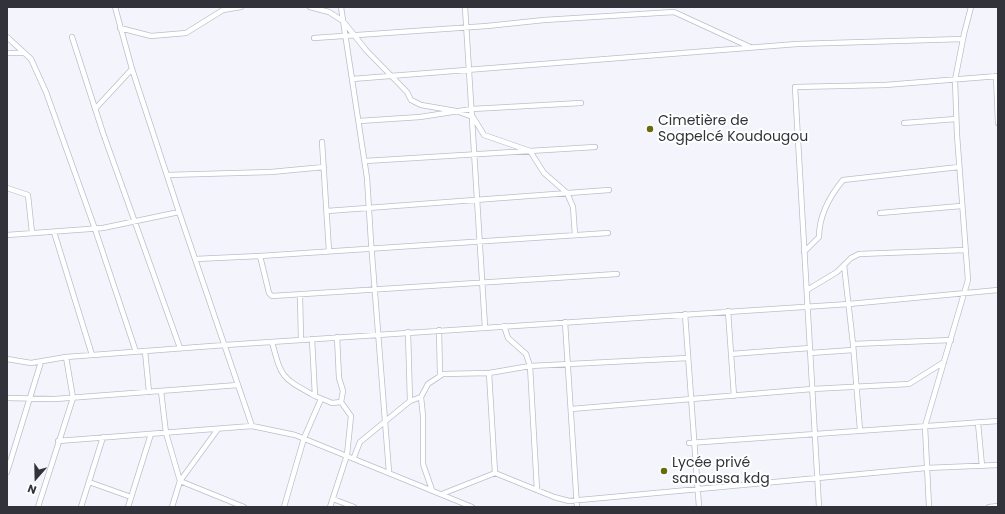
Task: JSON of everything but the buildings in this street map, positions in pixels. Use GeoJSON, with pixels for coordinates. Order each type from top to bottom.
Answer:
{"type":"FeatureCollection","features":[{"type":"Feature","properties":{"kind":"street"},"geometry":{"type":"LineString","coordinates":[[115,7],[132,69],[252,426]]}},
{"type":"Feature","properties":{"kind":"street"},"geometry":{"type":"LineString","coordinates":[[120,28],[151,36],[186,33],[223,10],[241,7]]}},
{"type":"Feature","properties":{"kind":"street"},"geometry":{"type":"LineString","coordinates":[[310,7],[329,12],[343,21],[411,100],[421,105],[456,111],[473,117],[484,134],[530,150],[544,173],[567,193],[572,207],[575,235]]}},
{"type":"Feature","properties":{"kind":"street"},"geometry":{"type":"LineString","coordinates":[[341,7],[365,161],[389,472]]}},
{"type":"Feature","properties":{"kind":"street"},"geometry":{"type":"LineString","coordinates":[[465,7],[485,327]]}},
{"type":"Feature","properties":{"kind":"street"},"geometry":{"type":"LineString","coordinates":[[930,507],[926,468],[925,426],[968,280],[959,167],[955,80],[971,7]]}},
{"type":"Feature","properties":{"kind":"street"},"geometry":{"type":"LineString","coordinates":[[314,38],[467,28],[544,20],[674,12],[752,48]]}},
{"type":"Feature","properties":{"kind":"street"},"geometry":{"type":"LineString","coordinates":[[7,37],[31,59],[46,92],[95,229],[136,352]]}},
{"type":"Feature","properties":{"kind":"street"},"geometry":{"type":"LineString","coordinates":[[72,37],[95,108],[180,348]]}},
{"type":"Feature","properties":{"kind":"street"},"geometry":{"type":"LineString","coordinates":[[352,79],[797,44],[963,39]]}},
{"type":"Feature","properties":{"kind":"street"},"geometry":{"type":"LineString","coordinates":[[7,52],[23,53]]}},
{"type":"Feature","properties":{"kind":"street"},"geometry":{"type":"LineString","coordinates":[[95,108],[132,69]]}},
{"type":"Feature","properties":{"kind":"street"},"geometry":{"type":"LineString","coordinates":[[819,507],[795,87],[884,86],[997,76],[998,123]]}},
{"type":"Feature","properties":{"kind":"street"},"geometry":{"type":"LineString","coordinates":[[358,121],[420,116],[472,109],[581,103]]}},
{"type":"Feature","properties":{"kind":"street"},"geometry":{"type":"LineString","coordinates":[[904,123],[956,119]]}},
{"type":"Feature","properties":{"kind":"street"},"geometry":{"type":"LineString","coordinates":[[322,142],[329,251]]}},
{"type":"Feature","properties":{"kind":"street"},"geometry":{"type":"LineString","coordinates":[[365,161],[596,147]]}},
{"type":"Feature","properties":{"kind":"street"},"geometry":{"type":"LineString","coordinates":[[167,175],[271,172],[324,167]]}},
{"type":"Feature","properties":{"kind":"street"},"geometry":{"type":"LineString","coordinates":[[804,252],[819,237],[819,223],[834,191],[843,180],[959,167]]}},
{"type":"Feature","properties":{"kind":"street"},"geometry":{"type":"LineString","coordinates":[[7,188],[28,195],[32,233]]}},
{"type":"Feature","properties":{"kind":"street"},"geometry":{"type":"LineString","coordinates":[[327,211],[609,190]]}},
{"type":"Feature","properties":{"kind":"street"},"geometry":{"type":"LineString","coordinates":[[880,213],[962,206]]}},
{"type":"Feature","properties":{"kind":"street"},"geometry":{"type":"LineString","coordinates":[[7,235],[95,229],[179,212]]}},
{"type":"Feature","properties":{"kind":"street"},"geometry":{"type":"LineString","coordinates":[[54,232],[92,355]]}},
{"type":"Feature","properties":{"kind":"street"},"geometry":{"type":"LineString","coordinates":[[195,259],[608,233]]}},
{"type":"Feature","properties":{"kind":"street"},"geometry":{"type":"LineString","coordinates":[[806,290],[837,272],[859,254],[965,250]]}},
{"type":"Feature","properties":{"kind":"street"},"geometry":{"type":"LineString","coordinates":[[260,256],[270,295],[374,290],[617,274]]}},
{"type":"Feature","properties":{"kind":"street"},"geometry":{"type":"LineString","coordinates":[[844,265],[854,350],[860,430]]}},
{"type":"Feature","properties":{"kind":"street"},"geometry":{"type":"LineString","coordinates":[[7,359],[31,363],[66,357],[180,348],[849,304],[998,290]]}},
{"type":"Feature","properties":{"kind":"street"},"geometry":{"type":"LineString","coordinates":[[300,294],[301,340]]}},
{"type":"Feature","properties":{"kind":"street"},"geometry":{"type":"LineString","coordinates":[[728,311],[734,396]]}},
{"type":"Feature","properties":{"kind":"street"},"geometry":{"type":"LineString","coordinates":[[685,314],[699,507]]}},
{"type":"Feature","properties":{"kind":"street"},"geometry":{"type":"LineString","coordinates":[[565,322],[578,507]]}},
{"type":"Feature","properties":{"kind":"street"},"geometry":{"type":"LineString","coordinates":[[504,326],[508,338],[526,354],[530,366],[537,490]]}},
{"type":"Feature","properties":{"kind":"street"},"geometry":{"type":"LineString","coordinates":[[439,330],[440,375]]}},
{"type":"Feature","properties":{"kind":"street"},"geometry":{"type":"LineString","coordinates":[[408,332],[410,401]]}},
{"type":"Feature","properties":{"kind":"street"},"geometry":{"type":"LineString","coordinates":[[330,507],[347,455],[351,416],[341,402],[343,391],[339,378],[337,337]]}},
{"type":"Feature","properties":{"kind":"street"},"geometry":{"type":"LineString","coordinates":[[312,339],[315,396]]}},
{"type":"Feature","properties":{"kind":"street"},"geometry":{"type":"LineString","coordinates":[[853,344],[951,340]]}},
{"type":"Feature","properties":{"kind":"street"},"geometry":{"type":"LineString","coordinates":[[272,342],[283,376],[288,381],[332,404],[341,402]]}},
{"type":"Feature","properties":{"kind":"street"},"geometry":{"type":"LineString","coordinates":[[731,354],[854,350]]}},
{"type":"Feature","properties":{"kind":"street"},"geometry":{"type":"LineString","coordinates":[[144,351],[149,392]]}},
{"type":"Feature","properties":{"kind":"street"},"geometry":{"type":"LineString","coordinates":[[38,507],[73,398],[66,357]]}},
{"type":"Feature","properties":{"kind":"street"},"geometry":{"type":"LineString","coordinates":[[432,490],[423,464],[424,416],[422,397],[428,384],[440,375],[489,373],[530,366],[688,358]]}},
{"type":"Feature","properties":{"kind":"street"},"geometry":{"type":"LineString","coordinates":[[7,472],[41,362]]}},
{"type":"Feature","properties":{"kind":"street"},"geometry":{"type":"LineString","coordinates":[[571,409],[812,389],[909,384],[944,362]]}},
{"type":"Feature","properties":{"kind":"street"},"geometry":{"type":"LineString","coordinates":[[489,373],[495,473]]}},
{"type":"Feature","properties":{"kind":"street"},"geometry":{"type":"LineString","coordinates":[[7,398],[73,398],[238,385]]}},
{"type":"Feature","properties":{"kind":"street"},"geometry":{"type":"LineString","coordinates":[[161,391],[166,433],[180,481]]}},
{"type":"Feature","properties":{"kind":"street"},"geometry":{"type":"LineString","coordinates":[[354,457],[360,442],[410,401],[422,397]]}},
{"type":"Feature","properties":{"kind":"street"},"geometry":{"type":"LineString","coordinates":[[284,507],[304,438],[321,398]]}},
{"type":"Feature","properties":{"kind":"street"},"geometry":{"type":"LineString","coordinates":[[689,443],[998,421]]}},
{"type":"Feature","properties":{"kind":"street"},"geometry":{"type":"LineString","coordinates":[[978,423],[982,466]]}},
{"type":"Feature","properties":{"kind":"street"},"geometry":{"type":"LineString","coordinates":[[58,441],[252,426],[304,438],[354,457],[472,507]]}},
{"type":"Feature","properties":{"kind":"street"},"geometry":{"type":"LineString","coordinates":[[172,507],[180,481],[218,429]]}},
{"type":"Feature","properties":{"kind":"street"},"geometry":{"type":"LineString","coordinates":[[128,507],[151,434]]}},
{"type":"Feature","properties":{"kind":"street"},"geometry":{"type":"LineString","coordinates":[[81,507],[103,437]]}},
{"type":"Feature","properties":{"kind":"street"},"geometry":{"type":"LineString","coordinates":[[442,494],[495,473],[554,498],[577,500],[926,468],[998,465]]}},
{"type":"Feature","properties":{"kind":"street"},"geometry":{"type":"LineString","coordinates":[[180,481],[244,507]]}},
{"type":"Feature","properties":{"kind":"street"},"geometry":{"type":"LineString","coordinates":[[89,482],[131,497]]}},
{"type":"Feature","properties":{"kind":"street"},"geometry":{"type":"LineString","coordinates":[[333,499],[354,507]]}},
{"type":"Feature","properties":{"kind":"street"},"geometry":{"type":"LineString","coordinates":[[989,507],[998,506]]}},
{"type":"Feature","properties":{"kind":"place","name":"Cimetière de Sogpelcé Koudougou"},"geometry":{"type":"Point","coordinates":[650,129]}},
{"type":"Feature","properties":{"kind":"place","name":"Lycée privé sanoussa kdg"},"geometry":{"type":"Point","coordinates":[664,471]}}]}
